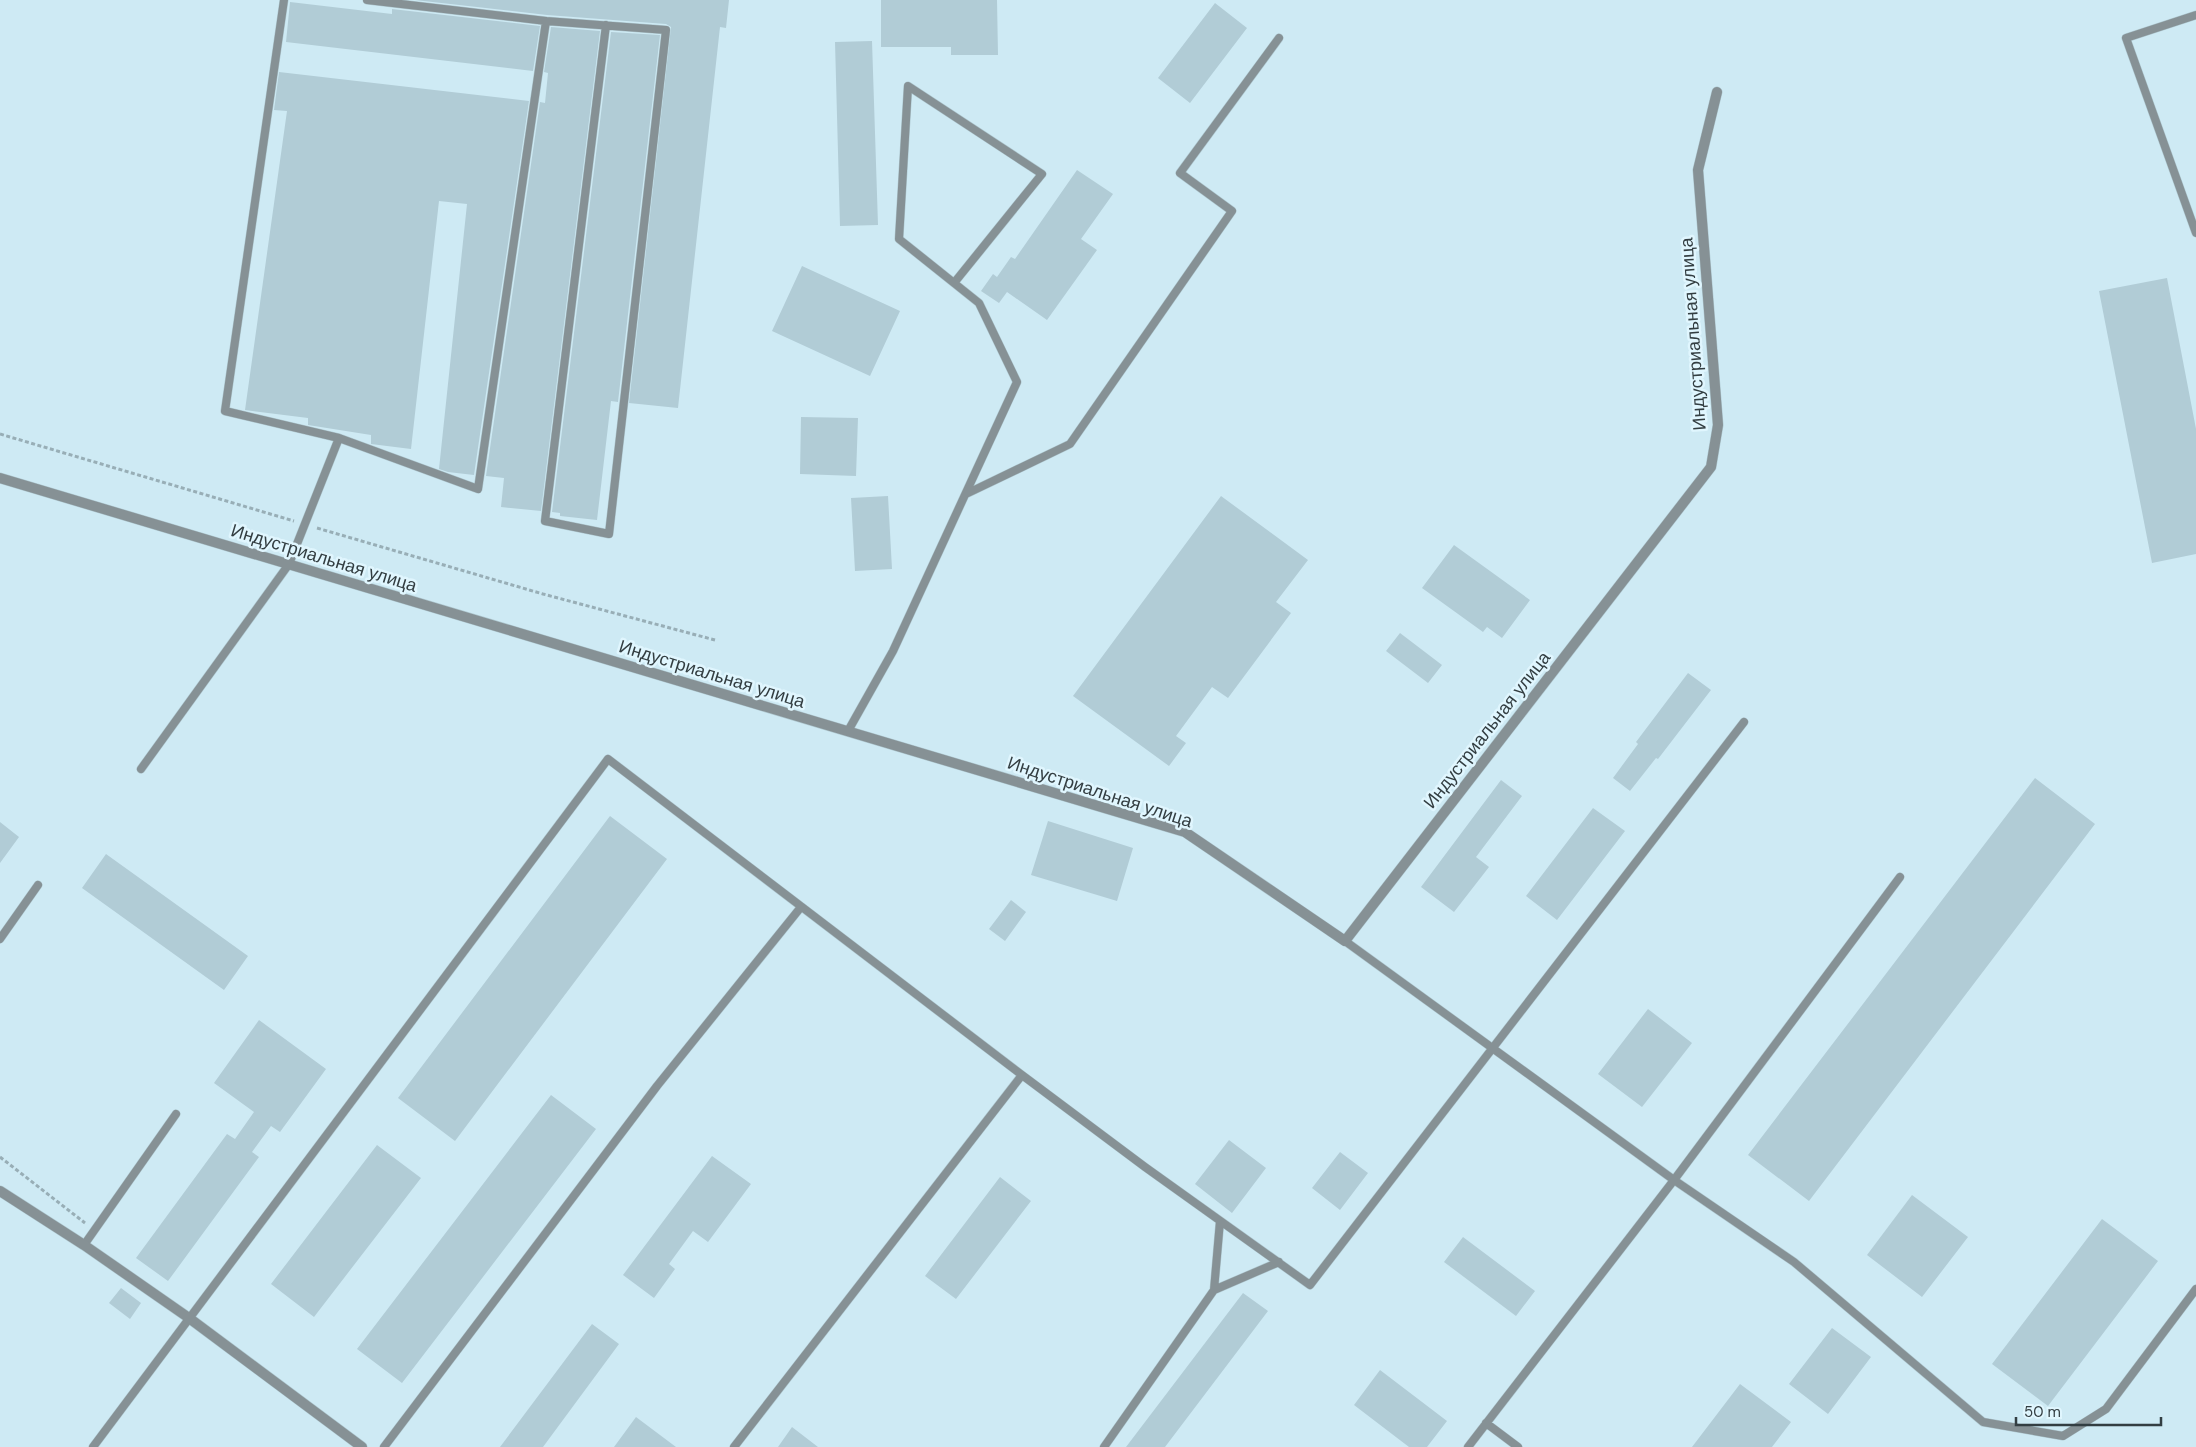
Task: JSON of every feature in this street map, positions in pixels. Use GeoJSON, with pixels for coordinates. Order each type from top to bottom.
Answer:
{"type":"FeatureCollection","features":[{"type":"Feature","properties":{"kind":"street","name":"Индустриальная улица"},"geometry":{"type":"LineString","coordinates":[[0,478],[1185,832],[1345,941],[1711,467],[1718,425],[1698,170],[1717,92]]}},
{"type":"Feature","properties":{"kind":"street"},"geometry":{"type":"LineString","coordinates":[[0,1191],[84,1245],[189,1318],[362,1447]]}},
{"type":"Feature","properties":{"kind":"lane"},"geometry":{"type":"LineString","coordinates":[[284,0],[225,411],[339,438],[478,489],[546,21]]}},
{"type":"Feature","properties":{"kind":"lane"},"geometry":{"type":"LineString","coordinates":[[367,0],[546,21],[606,25],[666,30],[609,534],[545,520],[606,25]]}},
{"type":"Feature","properties":{"kind":"lane"},"geometry":{"type":"LineString","coordinates":[[2196,15],[2126,38],[2196,233]]}},
{"type":"Feature","properties":{"kind":"lane"},"geometry":{"type":"LineString","coordinates":[[966,494],[1070,444],[1232,211],[1180,173],[1280,38]]}},
{"type":"Feature","properties":{"kind":"lane"},"geometry":{"type":"LineString","coordinates":[[848,732],[893,651],[1017,382],[979,304],[954,284],[899,239],[908,86],[1042,174],[954,284]]}},
{"type":"Feature","properties":{"kind":"lane"},"geometry":{"type":"LineString","coordinates":[[140,769],[289,564],[339,438]]}},
{"type":"Feature","properties":{"kind":"lane"},"geometry":{"type":"LineString","coordinates":[[93,1447],[608,759],[1022,1075],[1310,1285],[1492,1046],[1744,722]]}},
{"type":"Feature","properties":{"kind":"lane"},"geometry":{"type":"LineString","coordinates":[[1468,1447],[1674,1180],[1900,877]]}},
{"type":"Feature","properties":{"kind":"lane"},"geometry":{"type":"LineString","coordinates":[[0,939],[38,885]]}},
{"type":"Feature","properties":{"kind":"lane"},"geometry":{"type":"LineString","coordinates":[[384,1447],[658,1086],[800,907]]}},
{"type":"Feature","properties":{"kind":"lane"},"geometry":{"type":"LineString","coordinates":[[1345,941],[1674,1180],[1794,1262],[1983,1422],[2063,1436],[2106,1409],[2196,1288]]}},
{"type":"Feature","properties":{"kind":"lane"},"geometry":{"type":"LineString","coordinates":[[734,1447],[1022,1075]]}},
{"type":"Feature","properties":{"kind":"lane"},"geometry":{"type":"LineString","coordinates":[[84,1245],[176,1114]]}},
{"type":"Feature","properties":{"kind":"lane"},"geometry":{"type":"LineString","coordinates":[[1104,1447],[1214,1290],[1220,1221]]}},
{"type":"Feature","properties":{"kind":"lane"},"geometry":{"type":"LineString","coordinates":[[1214,1290],[1279,1262]]}},
{"type":"Feature","properties":{"kind":"lane"},"geometry":{"type":"LineString","coordinates":[[1486,1423],[1518,1447]]}},
{"type":"Feature","properties":{"kind":"path"},"geometry":{"type":"LineString","coordinates":[[0,434],[543,594],[715,640]]}},
{"type":"Feature","properties":{"kind":"path"},"geometry":{"type":"LineString","coordinates":[[0,1157],[93,1230]]}},
{"type":"Feature","properties":{"kind":"building"},"geometry":{"type":"Polygon","coordinates":[[[415,0],[729,0],[726,28],[720,27],[678,408],[629,403],[671,27],[666,24],[547,15],[415,0]]]}},
{"type":"Feature","properties":{"kind":"building"},"geometry":{"type":"Polygon","coordinates":[[[881,0],[997,0],[998,55],[951,55],[951,47],[881,47],[881,0]]]}},
{"type":"Feature","properties":{"kind":"building"},"geometry":{"type":"Polygon","coordinates":[[[290,2],[392,14],[392,9],[540,26],[533,71],[286,42],[290,2]]]}},
{"type":"Feature","properties":{"kind":"building"},"geometry":{"type":"Polygon","coordinates":[[[1215,3],[1247,28],[1190,103],[1158,78],[1215,3]]]}},
{"type":"Feature","properties":{"kind":"building"},"geometry":{"type":"Polygon","coordinates":[[[551,27],[600,31],[541,511],[501,507],[504,478],[486,476],[540,102],[545,103],[548,73],[544,72],[551,27]]]}},
{"type":"Feature","properties":{"kind":"building"},"geometry":{"type":"Polygon","coordinates":[[[611,32],[660,35],[618,402],[611,401],[597,520],[560,516],[560,513],[552,512],[611,32]]]}},
{"type":"Feature","properties":{"kind":"building"},"geometry":{"type":"Polygon","coordinates":[[[872,41],[878,225],[840,226],[835,42],[872,41]]]}},
{"type":"Feature","properties":{"kind":"building"},"geometry":{"type":"Polygon","coordinates":[[[279,72],[529,101],[474,475],[439,469],[467,204],[439,201],[411,449],[371,444],[371,435],[308,425],[308,418],[245,410],[287,111],[274,110],[279,72]]]}},
{"type":"Feature","properties":{"kind":"building"},"geometry":{"type":"Polygon","coordinates":[[[1077,170],[1113,194],[1081,239],[1097,250],[1047,320],[1007,292],[999,303],[981,291],[993,274],[997,277],[1011,257],[1015,259],[1077,170]]]}},
{"type":"Feature","properties":{"kind":"building"},"geometry":{"type":"Polygon","coordinates":[[[802,266],[900,311],[870,376],[772,331],[802,266]]]}},
{"type":"Feature","properties":{"kind":"building"},"geometry":{"type":"Polygon","coordinates":[[[2167,278],[2196,429],[2196,554],[2152,563],[2099,291],[2167,278]]]}},
{"type":"Feature","properties":{"kind":"building"},"geometry":{"type":"Polygon","coordinates":[[[801,417],[858,418],[856,476],[800,474],[801,417]]]}},
{"type":"Feature","properties":{"kind":"building"},"geometry":{"type":"Polygon","coordinates":[[[888,496],[892,569],[855,571],[851,498],[888,496]]]}},
{"type":"Feature","properties":{"kind":"building"},"geometry":{"type":"Polygon","coordinates":[[[1221,496],[1308,560],[1276,602],[1291,613],[1228,698],[1212,687],[1176,736],[1186,743],[1169,766],[1073,696],[1221,496]]]}},
{"type":"Feature","properties":{"kind":"building"},"geometry":{"type":"Polygon","coordinates":[[[1454,545],[1530,600],[1502,638],[1487,627],[1483,632],[1422,588],[1454,545]]]}},
{"type":"Feature","properties":{"kind":"building"},"geometry":{"type":"Polygon","coordinates":[[[1400,633],[1442,665],[1428,683],[1386,651],[1400,633]]]}},
{"type":"Feature","properties":{"kind":"building"},"geometry":{"type":"Polygon","coordinates":[[[1688,673],[1711,690],[1658,759],[1656,758],[1630,791],[1613,778],[1638,744],[1636,742],[1688,673]]]}},
{"type":"Feature","properties":{"kind":"building"},"geometry":{"type":"Polygon","coordinates":[[[2035,778],[2095,824],[1809,1201],[1748,1155],[2035,778]]]}},
{"type":"Feature","properties":{"kind":"building"},"geometry":{"type":"Polygon","coordinates":[[[1501,780],[1522,796],[1476,857],[1489,867],[1454,912],[1421,887],[1501,780]]]}},
{"type":"Feature","properties":{"kind":"building"},"geometry":{"type":"Polygon","coordinates":[[[1593,808],[1625,831],[1557,920],[1526,896],[1593,808]]]}},
{"type":"Feature","properties":{"kind":"building"},"geometry":{"type":"Polygon","coordinates":[[[610,816],[667,859],[455,1141],[398,1098],[610,816]]]}},
{"type":"Feature","properties":{"kind":"building"},"geometry":{"type":"Polygon","coordinates":[[[1048,821],[1133,848],[1117,901],[1031,875],[1048,821]]]}},
{"type":"Feature","properties":{"kind":"building"},"geometry":{"type":"Polygon","coordinates":[[[0,822],[19,837],[0,863],[0,822]]]}},
{"type":"Feature","properties":{"kind":"building"},"geometry":{"type":"Polygon","coordinates":[[[106,854],[248,956],[224,990],[82,888],[106,854]]]}},
{"type":"Feature","properties":{"kind":"building"},"geometry":{"type":"Polygon","coordinates":[[[1011,900],[1026,912],[1005,941],[989,929],[1011,900]]]}},
{"type":"Feature","properties":{"kind":"building"},"geometry":{"type":"Polygon","coordinates":[[[1648,1009],[1692,1043],[1642,1107],[1598,1074],[1648,1009]]]}},
{"type":"Feature","properties":{"kind":"building"},"geometry":{"type":"Polygon","coordinates":[[[259,1020],[326,1069],[280,1132],[271,1126],[252,1152],[259,1157],[168,1281],[136,1258],[227,1134],[235,1139],[254,1112],[214,1083],[259,1020]]]}},
{"type":"Feature","properties":{"kind":"building"},"geometry":{"type":"Polygon","coordinates":[[[551,1095],[596,1129],[402,1383],[357,1349],[551,1095]]]}},
{"type":"Feature","properties":{"kind":"building"},"geometry":{"type":"Polygon","coordinates":[[[1229,1140],[1266,1168],[1232,1213],[1195,1184],[1229,1140]]]}},
{"type":"Feature","properties":{"kind":"building"},"geometry":{"type":"Polygon","coordinates":[[[377,1145],[421,1178],[314,1317],[271,1284],[377,1145]]]}},
{"type":"Feature","properties":{"kind":"building"},"geometry":{"type":"Polygon","coordinates":[[[1340,1152],[1368,1173],[1340,1210],[1312,1188],[1340,1152]]]}},
{"type":"Feature","properties":{"kind":"building"},"geometry":{"type":"Polygon","coordinates":[[[712,1156],[751,1184],[708,1242],[693,1231],[669,1264],[675,1269],[654,1298],[623,1275],[712,1156]]]}},
{"type":"Feature","properties":{"kind":"building"},"geometry":{"type":"Polygon","coordinates":[[[1000,1177],[1031,1201],[956,1299],[925,1276],[1000,1177]]]}},
{"type":"Feature","properties":{"kind":"building"},"geometry":{"type":"Polygon","coordinates":[[[1912,1195],[1968,1237],[1922,1297],[1867,1255],[1912,1195]]]}},
{"type":"Feature","properties":{"kind":"building"},"geometry":{"type":"Polygon","coordinates":[[[2102,1219],[2158,1261],[2048,1406],[1992,1364],[2102,1219]]]}},
{"type":"Feature","properties":{"kind":"building"},"geometry":{"type":"Polygon","coordinates":[[[1463,1237],[1535,1291],[1516,1316],[1444,1262],[1463,1237]]]}},
{"type":"Feature","properties":{"kind":"building"},"geometry":{"type":"Polygon","coordinates":[[[121,1288],[141,1303],[130,1319],[109,1303],[121,1288]]]}},
{"type":"Feature","properties":{"kind":"building"},"geometry":{"type":"Polygon","coordinates":[[[1243,1293],[1268,1311],[1165,1447],[1126,1447],[1243,1293]]]}},
{"type":"Feature","properties":{"kind":"building"},"geometry":{"type":"Polygon","coordinates":[[[592,1324],[619,1344],[543,1447],[500,1447],[592,1324]]]}},
{"type":"Feature","properties":{"kind":"building"},"geometry":{"type":"Polygon","coordinates":[[[1832,1328],[1871,1357],[1828,1414],[1789,1384],[1832,1328]]]}},
{"type":"Feature","properties":{"kind":"building"},"geometry":{"type":"Polygon","coordinates":[[[1380,1370],[1447,1421],[1427,1447],[1409,1447],[1354,1405],[1380,1370]]]}},
{"type":"Feature","properties":{"kind":"building"},"geometry":{"type":"Polygon","coordinates":[[[1740,1384],[1791,1422],[1772,1447],[1692,1447],[1740,1384]]]}},
{"type":"Feature","properties":{"kind":"building"},"geometry":{"type":"Polygon","coordinates":[[[636,1417],[676,1447],[614,1447],[636,1417]]]}},
{"type":"Feature","properties":{"kind":"building"},"geometry":{"type":"Polygon","coordinates":[[[792,1427],[818,1447],[778,1447],[792,1427]]]}}]}
